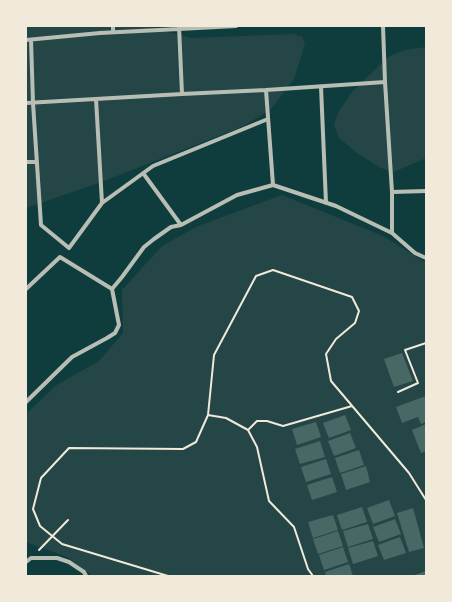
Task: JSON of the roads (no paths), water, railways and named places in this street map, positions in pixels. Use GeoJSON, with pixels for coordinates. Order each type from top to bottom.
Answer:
{"type":"FeatureCollection","features":[{"type":"Feature","properties":{"kind":"street"},"geometry":{"type":"LineString","coordinates":[[113,26],[113,32]]}},
{"type":"Feature","properties":{"kind":"street"},"geometry":{"type":"LineString","coordinates":[[236,26],[100,32],[28,40],[41,225],[69,248],[102,203],[154,166],[268,119]]}},
{"type":"Feature","properties":{"kind":"street"},"geometry":{"type":"LineString","coordinates":[[383,26],[392,192],[392,233]]}},
{"type":"Feature","properties":{"kind":"street"},"geometry":{"type":"LineString","coordinates":[[179,28],[182,94]]}},
{"type":"Feature","properties":{"kind":"street"},"geometry":{"type":"LineString","coordinates":[[26,103],[321,87],[385,82]]}},
{"type":"Feature","properties":{"kind":"street"},"geometry":{"type":"LineString","coordinates":[[321,87],[326,203]]}},
{"type":"Feature","properties":{"kind":"street"},"geometry":{"type":"LineString","coordinates":[[266,90],[273,185]]}},
{"type":"Feature","properties":{"kind":"street"},"geometry":{"type":"LineString","coordinates":[[96,99],[102,203]]}},
{"type":"Feature","properties":{"kind":"street"},"geometry":{"type":"LineString","coordinates":[[26,162],[37,162]]}},
{"type":"Feature","properties":{"kind":"street"},"geometry":{"type":"LineString","coordinates":[[144,173],[181,225]]}},
{"type":"Feature","properties":{"kind":"street"},"geometry":{"type":"LineString","coordinates":[[112,288],[144,247],[154,238],[171,227],[181,225],[237,195],[273,185],[336,206],[392,233],[415,253],[426,258]]}},
{"type":"Feature","properties":{"kind":"street"},"geometry":{"type":"LineString","coordinates":[[392,192],[426,191]]}},
{"type":"Feature","properties":{"kind":"street"},"geometry":{"type":"LineString","coordinates":[[26,289],[60,257],[112,288],[119,325],[107,338],[72,357],[26,402]]}},
{"type":"Feature","properties":{"kind":"street"},"geometry":{"type":"LineString","coordinates":[[26,562],[31,558],[57,558],[69,562],[84,572],[86,576]]}}]}
